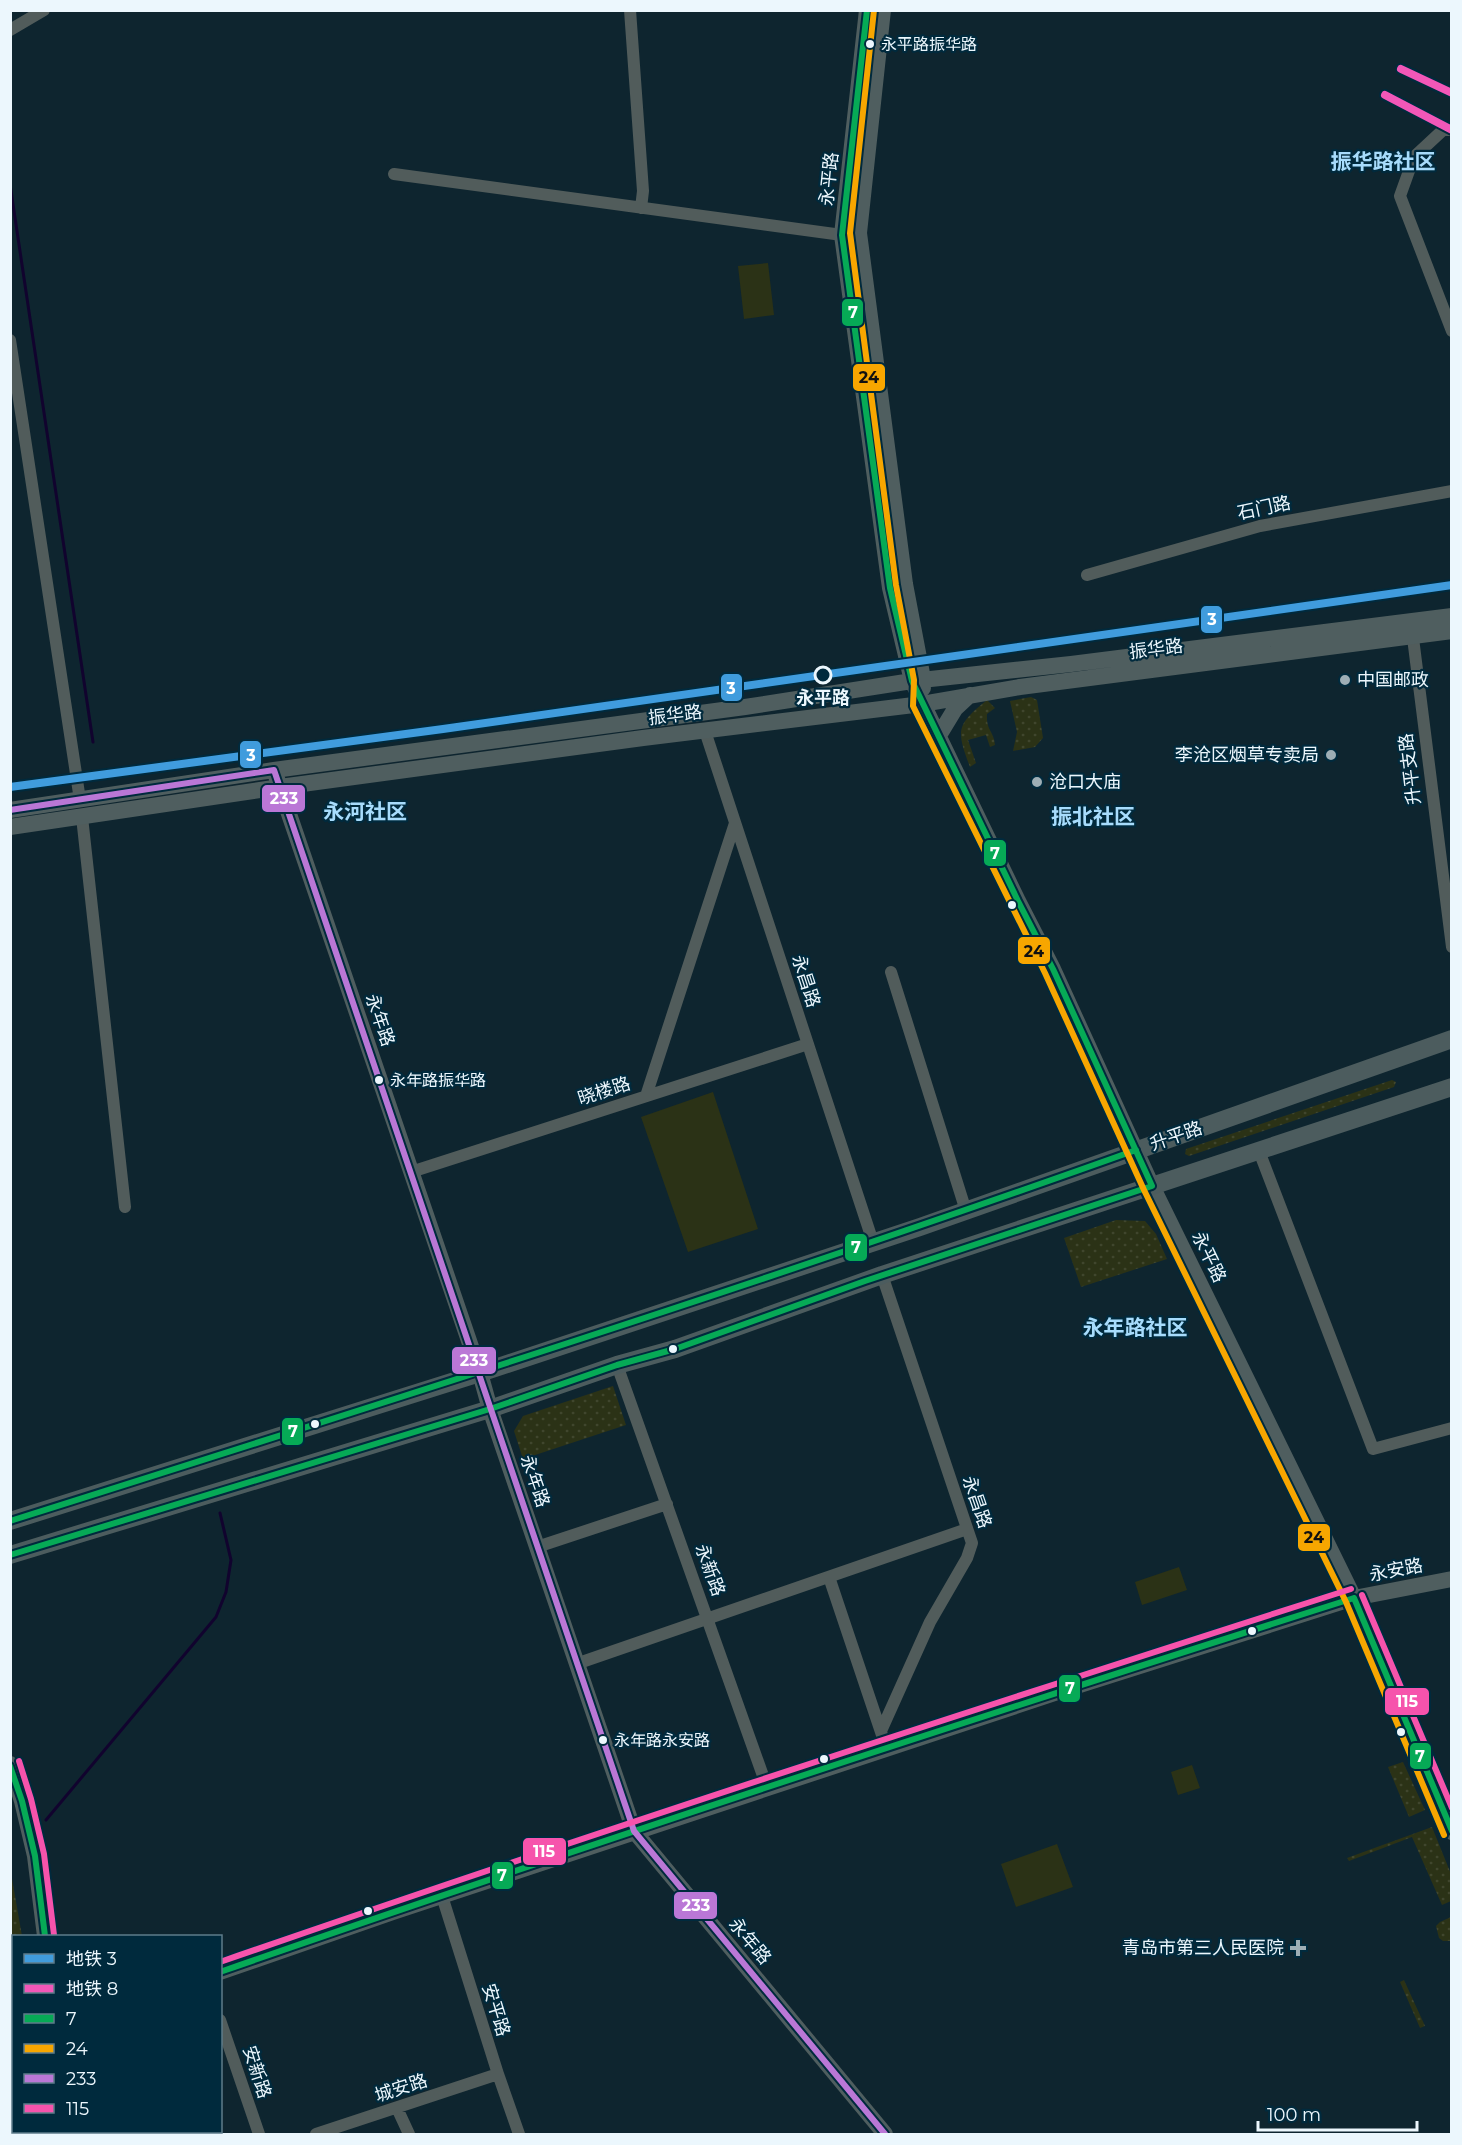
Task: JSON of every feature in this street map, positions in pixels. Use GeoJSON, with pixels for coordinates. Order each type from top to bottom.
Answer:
{"type":"FeatureCollection","features":[{"type":"Feature","properties":{"kind":"main road","name":"永平路"},"geometry":{"type":"LineString","coordinates":[[867,10],[850,234],[890,588],[922,704],[1017,902],[1053,969],[1152,1186],[1354,1598],[1452,1832]]}},
{"type":"Feature","properties":{"kind":"main road","name":"永平路"},"geometry":{"type":"LineString","coordinates":[[850,234],[883,10]]}},
{"type":"Feature","properties":{"kind":"main road","name":"振华路"},"geometry":{"type":"LineString","coordinates":[[10,827],[280,787],[922,704],[970,694],[1412,628],[1452,616]]}},
{"type":"Feature","properties":{"kind":"main road","name":"振华路"},"geometry":{"type":"LineString","coordinates":[[10,810],[274,770],[733,709],[917,680],[1412,628],[1452,631]]}},
{"type":"Feature","properties":{"kind":"main road"},"geometry":{"type":"LineString","coordinates":[[938,737],[955,709],[970,694]]}},
{"type":"Feature","properties":{"kind":"main road","name":"永年路"},"geometry":{"type":"LineString","coordinates":[[274,770],[634,1832],[877,2132]]}},
{"type":"Feature","properties":{"kind":"main road","name":"升平路"},"geometry":{"type":"LineString","coordinates":[[10,1521],[480,1373],[966,1211],[1452,1040]]}},
{"type":"Feature","properties":{"kind":"main road"},"geometry":{"type":"LineString","coordinates":[[10,1555],[490,1409],[617,1365],[675,1349],[882,1275],[1452,1087]]}},
{"type":"Feature","properties":{"kind":"main road","name":"永安路"},"geometry":{"type":"LineString","coordinates":[[222,1971],[886,1747],[1354,1598],[1452,1578]]}},
{"type":"Feature","properties":{"kind":"main road"},"geometry":{"type":"LineString","coordinates":[[10,1764],[22,1801],[35,1856],[45,1935]]}},
{"type":"Feature","properties":{"kind":"street"},"geometry":{"type":"LineString","coordinates":[[10,30],[44,10]]}},
{"type":"Feature","properties":{"kind":"street"},"geometry":{"type":"LineString","coordinates":[[630,10],[643,191],[641,208]]}},
{"type":"Feature","properties":{"kind":"street"},"geometry":{"type":"LineString","coordinates":[[1452,130],[1443,130],[1414,157],[1400,196],[1452,331]]}},
{"type":"Feature","properties":{"kind":"street"},"geometry":{"type":"LineString","coordinates":[[394,174],[850,234]]}},
{"type":"Feature","properties":{"kind":"street"},"geometry":{"type":"LineString","coordinates":[[10,339],[80,800]]}},
{"type":"Feature","properties":{"kind":"street","name":"石门路"},"geometry":{"type":"LineString","coordinates":[[1087,575],[1260,526],[1452,491]]}},
{"type":"Feature","properties":{"kind":"street","name":"升平支路"},"geometry":{"type":"LineString","coordinates":[[1412,628],[1452,948]]}},
{"type":"Feature","properties":{"kind":"street","name":"永昌路"},"geometry":{"type":"LineString","coordinates":[[705,731],[873,1242]]}},
{"type":"Feature","properties":{"kind":"street"},"geometry":{"type":"LineString","coordinates":[[82,818],[125,1208]]}},
{"type":"Feature","properties":{"kind":"street"},"geometry":{"type":"LineString","coordinates":[[646,1096],[735,823]]}},
{"type":"Feature","properties":{"kind":"street"},"geometry":{"type":"LineString","coordinates":[[891,972],[966,1211]]}},
{"type":"Feature","properties":{"kind":"street","name":"晓楼路"},"geometry":{"type":"LineString","coordinates":[[411,1172],[808,1044]]}},
{"type":"Feature","properties":{"kind":"street"},"geometry":{"type":"LineString","coordinates":[[1259,1151],[1373,1449],[1452,1428]]}},
{"type":"Feature","properties":{"kind":"street","name":"永昌路"},"geometry":{"type":"LineString","coordinates":[[881,1731],[930,1622],[967,1558],[972,1543],[882,1275]]}},
{"type":"Feature","properties":{"kind":"street","name":"永新路"},"geometry":{"type":"LineString","coordinates":[[617,1365],[767,1788]]}},
{"type":"Feature","properties":{"kind":"street"},"geometry":{"type":"LineString","coordinates":[[537,1547],[667,1504]]}},
{"type":"Feature","properties":{"kind":"street"},"geometry":{"type":"LineString","coordinates":[[576,1664],[967,1529]]}},
{"type":"Feature","properties":{"kind":"street"},"geometry":{"type":"LineString","coordinates":[[829,1577],[886,1747]]}},
{"type":"Feature","properties":{"kind":"street","name":"安平路"},"geometry":{"type":"LineString","coordinates":[[442,1896],[519,2134]]}},
{"type":"Feature","properties":{"kind":"street","name":"安新路"},"geometry":{"type":"LineString","coordinates":[[222,2026],[259,2134]]}},
{"type":"Feature","properties":{"kind":"street","name":"城安路"},"geometry":{"type":"LineString","coordinates":[[316,2134],[498,2074]]}},
{"type":"Feature","properties":{"kind":"street"},"geometry":{"type":"LineString","coordinates":[[397,2108],[409,2134]]}},
{"type":"Feature","properties":{"kind":"green space"},"geometry":{"type":"Polygon","coordinates":[[[768,263],[774,315],[744,319],[738,266],[768,263]]]}},
{"type":"Feature","properties":{"kind":"green space"},"geometry":{"type":"Polygon","coordinates":[[[1031,697],[1037,700],[1043,738],[1035,747],[1013,751],[1017,732],[1010,701],[1031,697]]]}},
{"type":"Feature","properties":{"kind":"green space"},"geometry":{"type":"Polygon","coordinates":[[[987,700],[995,708],[987,714],[995,745],[990,747],[986,735],[968,740],[976,763],[970,767],[962,744],[962,729],[969,716],[987,700]]]}},
{"type":"Feature","properties":{"kind":"green space"},"geometry":{"type":"Polygon","coordinates":[[[1392,1080],[1396,1082],[1394,1087],[1189,1156],[1185,1154],[1186,1149],[1392,1080]]]}},
{"type":"Feature","properties":{"kind":"green space"},"geometry":{"type":"Polygon","coordinates":[[[713,1092],[758,1229],[688,1252],[641,1117],[713,1092]]]}},
{"type":"Feature","properties":{"kind":"green space"},"geometry":{"type":"Polygon","coordinates":[[[1116,1220],[1145,1221],[1156,1234],[1167,1259],[1081,1287],[1064,1238],[1116,1220]]]}},
{"type":"Feature","properties":{"kind":"green space"},"geometry":{"type":"Polygon","coordinates":[[[613,1386],[626,1425],[523,1459],[514,1431],[523,1416],[613,1386]]]}},
{"type":"Feature","properties":{"kind":"green space"},"geometry":{"type":"Polygon","coordinates":[[[1179,1567],[1187,1590],[1142,1605],[1135,1582],[1179,1567]]]}},
{"type":"Feature","properties":{"kind":"green space"},"geometry":{"type":"Polygon","coordinates":[[[1403,1762],[1425,1810],[1409,1817],[1388,1767],[1403,1762]]]}},
{"type":"Feature","properties":{"kind":"green space"},"geometry":{"type":"Polygon","coordinates":[[[1192,1765],[1200,1788],[1178,1795],[1171,1772],[1192,1765]]]}},
{"type":"Feature","properties":{"kind":"green space"},"geometry":{"type":"Polygon","coordinates":[[[1432,1827],[1451,1874],[1451,1901],[1442,1905],[1412,1837],[1349,1861],[1347,1858],[1432,1827]]]}},
{"type":"Feature","properties":{"kind":"green space"},"geometry":{"type":"Polygon","coordinates":[[[1057,1844],[1073,1887],[1016,1907],[1001,1864],[1057,1844]]]}},
{"type":"Feature","properties":{"kind":"green space"},"geometry":{"type":"Polygon","coordinates":[[[10,1867],[22,1935],[12,1935],[12,2133],[50,2133],[11,2134],[10,1867]]]}},
{"type":"Feature","properties":{"kind":"green space"},"geometry":{"type":"Polygon","coordinates":[[[1451,1917],[1451,1941],[1443,1941],[1439,1938],[1436,1926],[1451,1917]]]}},
{"type":"Feature","properties":{"kind":"green space"},"geometry":{"type":"Polygon","coordinates":[[[1404,1980],[1425,2026],[1420,2028],[1400,1982],[1404,1980]]]}},
{"type":"Feature","properties":{"kind":"waterway"},"geometry":{"type":"LineString","coordinates":[[10,184],[93,742]]}},
{"type":"Feature","properties":{"kind":"waterway"},"geometry":{"type":"LineString","coordinates":[[46,1820],[216,1617],[226,1592],[231,1560],[220,1513]]}},
{"type":"Feature","properties":{"kind":"metro line","name":"8"},"geometry":{"type":"LineString","coordinates":[[1401,69],[1452,93]]}},
{"type":"Feature","properties":{"kind":"metro line","name":"8"},"geometry":{"type":"LineString","coordinates":[[1385,95],[1452,130]]}},
{"type":"Feature","properties":{"kind":"metro line","name":"3"},"geometry":{"type":"LineString","coordinates":[[10,787],[443,729],[1452,585]]}},
{"type":"Feature","properties":{"kind":"transit line","name":"7"},"geometry":{"type":"LineString","coordinates":[[10,1555],[490,1409],[617,1365],[675,1349],[865,1281],[1152,1186],[1053,969],[912,681],[890,588],[842,235],[867,10]]}},
{"type":"Feature","properties":{"kind":"transit line","name":"24"},"geometry":{"type":"LineString","coordinates":[[874,10],[850,233],[896,585],[914,680],[913,706],[1045,973],[1144,1190],[1346,1602],[1444,1835]]}},
{"type":"Feature","properties":{"kind":"transit line","name":"233"},"geometry":{"type":"LineString","coordinates":[[10,810],[274,770],[634,1831],[885,2134]]}},
{"type":"Feature","properties":{"kind":"transit line","name":"7"},"geometry":{"type":"LineString","coordinates":[[10,1521],[716,1294],[1136,1150]]}},
{"type":"Feature","properties":{"kind":"transit line","name":"115"},"geometry":{"type":"LineString","coordinates":[[222,1961],[784,1772],[1351,1589]]}},
{"type":"Feature","properties":{"kind":"transit line","name":"115"},"geometry":{"type":"LineString","coordinates":[[1362,1595],[1452,1808]]}},
{"type":"Feature","properties":{"kind":"transit line","name":"7"},"geometry":{"type":"LineString","coordinates":[[1354,1598],[1452,1831]]}},
{"type":"Feature","properties":{"kind":"transit line","name":"7"},"geometry":{"type":"LineString","coordinates":[[222,1971],[786,1781],[1354,1598]]}},
{"type":"Feature","properties":{"kind":"transit line","name":"115"},"geometry":{"type":"LineString","coordinates":[[19,1761],[44,1854],[54,1935]]}},
{"type":"Feature","properties":{"kind":"transit line","name":"7"},"geometry":{"type":"LineString","coordinates":[[10,1766],[22,1801],[35,1856],[45,1935]]}},
{"type":"Feature","properties":{"kind":"place","name":"永平路振华路"},"geometry":{"type":"Point","coordinates":[870,44]}},
{"type":"Feature","properties":{"kind":"place","name":"永平路"},"geometry":{"type":"Point","coordinates":[823,675]}},
{"type":"Feature","properties":{"kind":"place","name":"中国邮政"},"geometry":{"type":"Point","coordinates":[1345,680]}},
{"type":"Feature","properties":{"kind":"place","name":"李沧区烟草专卖局"},"geometry":{"type":"Point","coordinates":[1331,755]}},
{"type":"Feature","properties":{"kind":"place","name":"沧口大庙"},"geometry":{"type":"Point","coordinates":[1037,782]}},
{"type":"Feature","properties":{"kind":"place","name":"永年路振华路"},"geometry":{"type":"Point","coordinates":[379,1080]}},
{"type":"Feature","properties":{"kind":"place","name":"永年路永安路"},"geometry":{"type":"Point","coordinates":[603,1740]}},
{"type":"Feature","properties":{"kind":"place","name":"青岛市第三人民医院"},"geometry":{"type":"Point","coordinates":[1298,1948]}},
{"type":"Feature","properties":{"kind":"district","name":"振华路社区"},"geometry":{"type":"Point","coordinates":[1383,161]}},
{"type":"Feature","properties":{"kind":"district","name":"永河社区"},"geometry":{"type":"Point","coordinates":[365,811]}},
{"type":"Feature","properties":{"kind":"district","name":"振北社区"},"geometry":{"type":"Point","coordinates":[1093,816]}},
{"type":"Feature","properties":{"kind":"district","name":"永年路社区"},"geometry":{"type":"Point","coordinates":[1135,1327]}}]}
